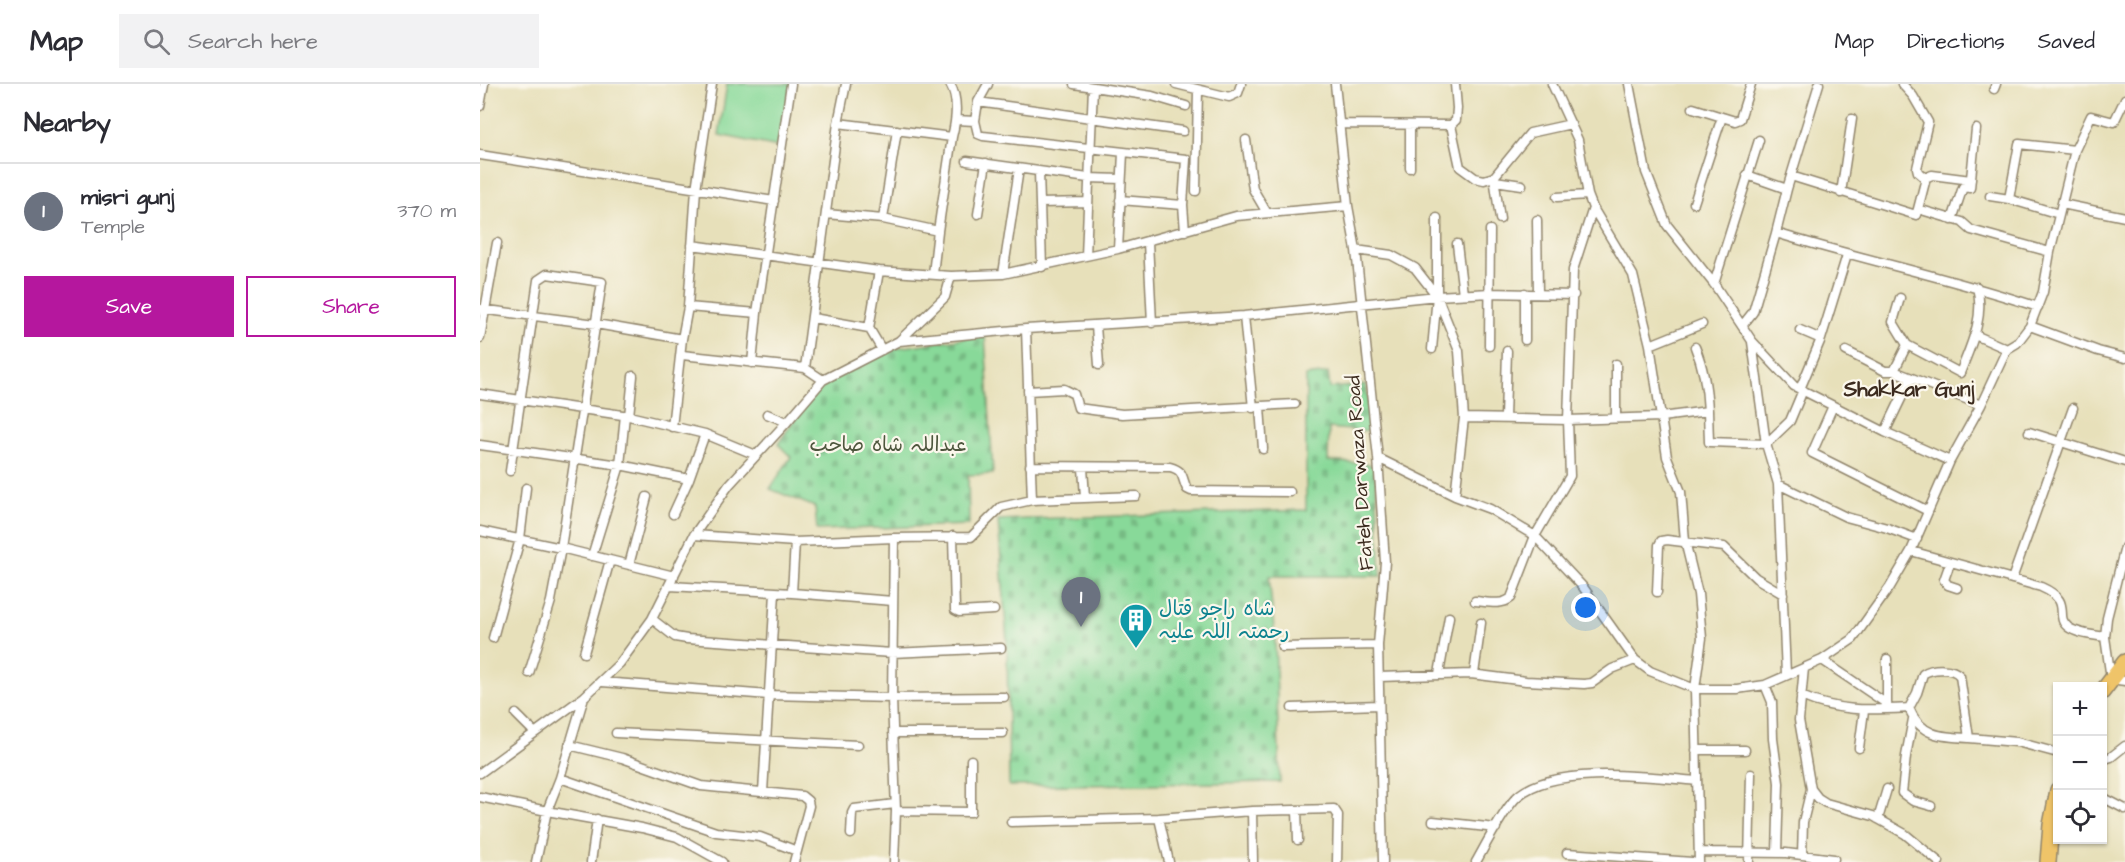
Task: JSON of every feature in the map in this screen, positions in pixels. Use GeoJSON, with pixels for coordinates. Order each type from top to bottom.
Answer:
{"type":"FeatureCollection","features":[{"type":"Feature","properties":{"kind":"highway"},"geometry":{"type":"LineString","coordinates":[[2113,684],[2125,662]]}},
{"type":"Feature","properties":{"kind":"highway"},"geometry":{"type":"LineString","coordinates":[[2048,862],[2053,815]]}},
{"type":"Feature","properties":{"kind":"street"},"geometry":{"type":"LineString","coordinates":[[480,106],[483,84]]}},
{"type":"Feature","properties":{"kind":"street"},"geometry":{"type":"LineString","coordinates":[[672,427],[688,307],[696,189],[712,84]]}},
{"type":"Feature","properties":{"kind":"street"},"geometry":{"type":"LineString","coordinates":[[752,363],[765,255],[791,84]]}},
{"type":"Feature","properties":{"kind":"street"},"geometry":{"type":"LineString","coordinates":[[806,369],[838,123],[846,84]]}},
{"type":"Feature","properties":{"kind":"street"},"geometry":{"type":"LineString","coordinates":[[933,274],[956,120],[953,89],[950,84]]}},
{"type":"Feature","properties":{"kind":"street"},"geometry":{"type":"LineString","coordinates":[[988,84],[978,102],[975,121],[978,134],[983,136],[1186,159],[1183,205],[1185,231]]}},
{"type":"Feature","properties":{"kind":"street"},"geometry":{"type":"LineString","coordinates":[[1074,84],[1152,96],[1186,106]]}},
{"type":"Feature","properties":{"kind":"street"},"geometry":{"type":"LineString","coordinates":[[1176,84],[1229,97],[1238,93],[1241,84]]}},
{"type":"Feature","properties":{"kind":"street","name":"Fateh Darwaza Road"},"geometry":{"type":"LineString","coordinates":[[1335,84],[1348,206],[1356,250],[1378,458],[1385,562],[1378,645],[1383,862]]}},
{"type":"Feature","properties":{"kind":"street"},"geometry":{"type":"LineString","coordinates":[[1339,124],[1451,125],[1456,120],[1457,114],[1455,84]]}},
{"type":"Feature","properties":{"kind":"street"},"geometry":{"type":"LineString","coordinates":[[1552,84],[1578,141],[1588,195],[1593,208],[1633,275],[1650,345],[1667,457],[1681,492],[1685,541],[1698,594],[1701,620],[1695,689],[1699,862]]}},
{"type":"Feature","properties":{"kind":"street"},"geometry":{"type":"LineString","coordinates":[[1629,84],[1646,172],[1667,225],[1714,284],[1752,341],[1794,386],[1885,432],[1950,461]]}},
{"type":"Feature","properties":{"kind":"street"},"geometry":{"type":"LineString","coordinates":[[1693,108],[1734,121],[1740,119],[1751,84]]}},
{"type":"Feature","properties":{"kind":"street"},"geometry":{"type":"LineString","coordinates":[[1742,326],[1753,312],[1786,189],[1819,84]]}},
{"type":"Feature","properties":{"kind":"street"},"geometry":{"type":"LineString","coordinates":[[1902,84],[1913,96],[1928,122],[1917,168],[1925,178]]}},
{"type":"Feature","properties":{"kind":"street"},"geometry":{"type":"LineString","coordinates":[[1086,256],[1093,87]]}},
{"type":"Feature","properties":{"kind":"street"},"geometry":{"type":"LineString","coordinates":[[1196,191],[1198,90]]}},
{"type":"Feature","properties":{"kind":"street"},"geometry":{"type":"LineString","coordinates":[[1378,458],[1455,496],[1490,509],[1535,536],[1583,587],[1635,660],[1650,671],[1695,689],[1737,689],[1765,685],[1822,660],[1846,645],[1860,632],[1911,551],[1950,461],[1982,405],[2007,349],[2017,343],[2030,326],[2038,307],[2075,150],[2091,116],[2114,122],[2125,99]]}},
{"type":"Feature","properties":{"kind":"street"},"geometry":{"type":"LineString","coordinates":[[978,102],[1183,131]]}},
{"type":"Feature","properties":{"kind":"street"},"geometry":{"type":"LineString","coordinates":[[1694,203],[1722,117]]}},
{"type":"Feature","properties":{"kind":"street"},"geometry":{"type":"LineString","coordinates":[[1841,193],[1852,119]]}},
{"type":"Feature","properties":{"kind":"street"},"geometry":{"type":"LineString","coordinates":[[956,120],[975,121]]}},
{"type":"Feature","properties":{"kind":"street"},"geometry":{"type":"LineString","coordinates":[[838,123],[952,137]]}},
{"type":"Feature","properties":{"kind":"street"},"geometry":{"type":"LineString","coordinates":[[1500,219],[1494,179],[1530,133],[1571,124]]}},
{"type":"Feature","properties":{"kind":"street"},"geometry":{"type":"LineString","coordinates":[[1410,125],[1410,168]]}},
{"type":"Feature","properties":{"kind":"street"},"geometry":{"type":"LineString","coordinates":[[1451,125],[1460,167],[1475,178],[1494,179],[1522,185]]}},
{"type":"Feature","properties":{"kind":"street"},"geometry":{"type":"LineString","coordinates":[[1953,220],[1963,187],[1970,188],[1976,129]]}},
{"type":"Feature","properties":{"kind":"street"},"geometry":{"type":"LineString","coordinates":[[883,219],[897,130]]}},
{"type":"Feature","properties":{"kind":"street"},"geometry":{"type":"LineString","coordinates":[[1246,140],[1253,189],[1268,213]]}},
{"type":"Feature","properties":{"kind":"street"},"geometry":{"type":"LineString","coordinates":[[1714,284],[1759,140]]}},
{"type":"Feature","properties":{"kind":"street"},"geometry":{"type":"LineString","coordinates":[[2009,199],[2019,144],[2075,150]]}},
{"type":"Feature","properties":{"kind":"street"},"geometry":{"type":"LineString","coordinates":[[1118,249],[1123,153]]}},
{"type":"Feature","properties":{"kind":"street"},"geometry":{"type":"LineString","coordinates":[[480,155],[774,201]]}},
{"type":"Feature","properties":{"kind":"street"},"geometry":{"type":"LineString","coordinates":[[967,161],[1088,178],[1121,179]]}},
{"type":"Feature","properties":{"kind":"street"},"geometry":{"type":"LineString","coordinates":[[978,214],[986,163]]}},
{"type":"Feature","properties":{"kind":"street"},"geometry":{"type":"LineString","coordinates":[[1003,274],[1019,169]]}},
{"type":"Feature","properties":{"kind":"street"},"geometry":{"type":"LineString","coordinates":[[1039,172],[1042,267]]}},
{"type":"Feature","properties":{"kind":"street"},"geometry":{"type":"LineString","coordinates":[[1748,175],[1786,189]]}},
{"type":"Feature","properties":{"kind":"street"},"geometry":{"type":"LineString","coordinates":[[1925,178],[1932,175],[1971,180]]}},
{"type":"Feature","properties":{"kind":"street"},"geometry":{"type":"LineString","coordinates":[[1791,176],[1916,215],[1925,178]]}},
{"type":"Feature","properties":{"kind":"street"},"geometry":{"type":"LineString","coordinates":[[1557,197],[1588,195]]}},
{"type":"Feature","properties":{"kind":"street"},"geometry":{"type":"LineString","coordinates":[[1990,196],[2009,199],[2059,214]]}},
{"type":"Feature","properties":{"kind":"street"},"geometry":{"type":"LineString","coordinates":[[1120,200],[1183,205]]}},
{"type":"Feature","properties":{"kind":"street"},"geometry":{"type":"LineString","coordinates":[[1040,203],[1088,202]]}},
{"type":"Feature","properties":{"kind":"street"},"geometry":{"type":"LineString","coordinates":[[2062,204],[2125,217]]}},
{"type":"Feature","properties":{"kind":"street"},"geometry":{"type":"LineString","coordinates":[[692,245],[879,271],[951,276],[1003,274],[1148,242],[1236,216],[1348,206]]}},
{"type":"Feature","properties":{"kind":"street"},"geometry":{"type":"LineString","coordinates":[[1475,601],[1497,603],[1506,602],[1511,598],[1535,536],[1570,476],[1568,420],[1574,270],[1593,208]]}},
{"type":"Feature","properties":{"kind":"street"},"geometry":{"type":"LineString","coordinates":[[1918,209],[1962,222],[1971,230],[2050,252]]}},
{"type":"Feature","properties":{"kind":"street"},"geometry":{"type":"LineString","coordinates":[[826,214],[883,219],[938,231]]}},
{"type":"Feature","properties":{"kind":"street"},"geometry":{"type":"LineString","coordinates":[[1431,349],[1437,296],[1437,218]]}},
{"type":"Feature","properties":{"kind":"street"},"geometry":{"type":"LineString","coordinates":[[1538,220],[1538,293]]}},
{"type":"Feature","properties":{"kind":"street"},"geometry":{"type":"LineString","coordinates":[[1489,346],[1490,230]]}},
{"type":"Feature","properties":{"kind":"street"},"geometry":{"type":"LineString","coordinates":[[1776,233],[1847,255],[1977,287],[2038,307]]}},
{"type":"Feature","properties":{"kind":"street"},"geometry":{"type":"LineString","coordinates":[[1148,242],[1152,323]]}},
{"type":"Feature","properties":{"kind":"street"},"geometry":{"type":"LineString","coordinates":[[480,338],[482,309],[497,243]]}},
{"type":"Feature","properties":{"kind":"street"},"geometry":{"type":"LineString","coordinates":[[1457,244],[1463,294]]}},
{"type":"Feature","properties":{"kind":"street"},"geometry":{"type":"LineString","coordinates":[[1356,250],[1391,255],[1415,268],[1437,296],[1459,351],[1464,418],[1455,496]]}},
{"type":"Feature","properties":{"kind":"street"},"geometry":{"type":"LineString","coordinates":[[1695,347],[1704,376],[1709,442],[1766,444],[1790,421],[1821,339],[1847,255]]}},
{"type":"Feature","properties":{"kind":"street"},"geometry":{"type":"LineString","coordinates":[[879,271],[869,328],[882,350]]}},
{"type":"Feature","properties":{"kind":"street"},"geometry":{"type":"LineString","coordinates":[[510,471],[538,280],[547,274],[602,282],[561,548],[551,601],[529,673]]}},
{"type":"Feature","properties":{"kind":"street"},"geometry":{"type":"LineString","coordinates":[[480,772],[602,682],[620,663],[652,619],[694,535],[729,485],[823,380],[898,341],[945,297],[951,276]]}},
{"type":"Feature","properties":{"kind":"street"},"geometry":{"type":"LineString","coordinates":[[1900,298],[1893,322],[1907,345],[1960,373],[1975,335],[1982,302],[1977,287]]}},
{"type":"Feature","properties":{"kind":"street"},"geometry":{"type":"LineString","coordinates":[[1525,293],[1525,340]]}},
{"type":"Feature","properties":{"kind":"street"},"geometry":{"type":"LineString","coordinates":[[898,341],[1026,329],[1244,316],[1463,294],[1574,295]]}},
{"type":"Feature","properties":{"kind":"street"},"geometry":{"type":"LineString","coordinates":[[688,307],[757,313]]}},
{"type":"Feature","properties":{"kind":"street"},"geometry":{"type":"LineString","coordinates":[[482,309],[595,324],[682,339]]}},
{"type":"Feature","properties":{"kind":"street"},"geometry":{"type":"LineString","coordinates":[[1244,316],[1263,449]]}},
{"type":"Feature","properties":{"kind":"street"},"geometry":{"type":"LineString","coordinates":[[813,318],[869,328]]}},
{"type":"Feature","properties":{"kind":"street"},"geometry":{"type":"LineString","coordinates":[[1650,345],[1702,324]]}},
{"type":"Feature","properties":{"kind":"street"},"geometry":{"type":"LineString","coordinates":[[1096,326],[1099,365]]}},
{"type":"Feature","properties":{"kind":"street"},"geometry":{"type":"LineString","coordinates":[[2030,326],[2098,351],[2125,358]]}},
{"type":"Feature","properties":{"kind":"street"},"geometry":{"type":"LineString","coordinates":[[1026,329],[1032,500]]}},
{"type":"Feature","properties":{"kind":"street"},"geometry":{"type":"LineString","coordinates":[[1800,330],[1821,339]]}},
{"type":"Feature","properties":{"kind":"street"},"geometry":{"type":"LineString","coordinates":[[1975,335],[2007,349]]}},
{"type":"Feature","properties":{"kind":"street"},"geometry":{"type":"LineString","coordinates":[[1752,341],[1766,444],[1778,484],[1786,674]]}},
{"type":"Feature","properties":{"kind":"street"},"geometry":{"type":"LineString","coordinates":[[1893,371],[1907,345]]}},
{"type":"Feature","properties":{"kind":"street"},"geometry":{"type":"LineString","coordinates":[[1505,418],[1507,351]]}},
{"type":"Feature","properties":{"kind":"street"},"geometry":{"type":"LineString","coordinates":[[1846,351],[1885,371],[1893,371],[1982,405]]}},
{"type":"Feature","properties":{"kind":"street"},"geometry":{"type":"LineString","coordinates":[[682,355],[806,369],[823,380]]}},
{"type":"Feature","properties":{"kind":"street"},"geometry":{"type":"LineString","coordinates":[[1616,364],[1616,418]]}},
{"type":"Feature","properties":{"kind":"street"},"geometry":{"type":"LineString","coordinates":[[592,556],[621,465],[633,376]]}},
{"type":"Feature","properties":{"kind":"street"},"geometry":{"type":"LineString","coordinates":[[1885,432],[1911,378]]}},
{"type":"Feature","properties":{"kind":"street"},"geometry":{"type":"LineString","coordinates":[[1028,391],[1064,389],[1074,394],[1078,408],[1122,414],[1295,404]]}},
{"type":"Feature","properties":{"kind":"street"},"geometry":{"type":"LineString","coordinates":[[480,393],[627,415],[705,434],[756,455]]}},
{"type":"Feature","properties":{"kind":"street"},"geometry":{"type":"LineString","coordinates":[[1833,406],[1812,453],[1928,511]]}},
{"type":"Feature","properties":{"kind":"street"},"geometry":{"type":"LineString","coordinates":[[2012,579],[2073,408]]}},
{"type":"Feature","properties":{"kind":"street"},"geometry":{"type":"LineString","coordinates":[[1464,418],[1568,420],[1661,417],[1708,411]]}},
{"type":"Feature","properties":{"kind":"street"},"geometry":{"type":"LineString","coordinates":[[767,414],[787,422]]}},
{"type":"Feature","properties":{"kind":"street"},"geometry":{"type":"LineString","coordinates":[[2029,432],[2125,462]]}},
{"type":"Feature","properties":{"kind":"street"},"geometry":{"type":"LineString","coordinates":[[673,514],[689,479],[705,434]]}},
{"type":"Feature","properties":{"kind":"street"},"geometry":{"type":"LineString","coordinates":[[480,445],[621,465],[689,479]]}},
{"type":"Feature","properties":{"kind":"street"},"geometry":{"type":"LineString","coordinates":[[1030,466],[1170,467],[1182,473],[1187,489],[1191,491],[1290,492]]}},
{"type":"Feature","properties":{"kind":"street"},"geometry":{"type":"LineString","coordinates":[[1083,468],[1085,497]]}},
{"type":"Feature","properties":{"kind":"street"},"geometry":{"type":"LineString","coordinates":[[1778,484],[1846,517],[1917,538]]}},
{"type":"Feature","properties":{"kind":"street"},"geometry":{"type":"LineString","coordinates":[[493,638],[520,539],[526,488]]}},
{"type":"Feature","properties":{"kind":"street"},"geometry":{"type":"LineString","coordinates":[[694,535],[795,542],[971,537],[1001,507],[1032,500],[1136,496]]}},
{"type":"Feature","properties":{"kind":"street"},"geometry":{"type":"LineString","coordinates":[[629,565],[647,497]]}},
{"type":"Feature","properties":{"kind":"street"},"geometry":{"type":"LineString","coordinates":[[480,531],[674,576]]}},
{"type":"Feature","properties":{"kind":"street"},"geometry":{"type":"LineString","coordinates":[[953,536],[955,610],[959,612],[994,610]]}},
{"type":"Feature","properties":{"kind":"street"},"geometry":{"type":"LineString","coordinates":[[894,538],[892,653],[894,862]]}},
{"type":"Feature","properties":{"kind":"street"},"geometry":{"type":"LineString","coordinates":[[1657,592],[1661,541],[1685,541],[1724,547],[1756,578],[1783,594]]}},
{"type":"Feature","properties":{"kind":"street"},"geometry":{"type":"LineString","coordinates":[[792,593],[795,542]]}},
{"type":"Feature","properties":{"kind":"street"},"geometry":{"type":"LineString","coordinates":[[2113,684],[2105,637],[2107,618],[2125,547]]}},
{"type":"Feature","properties":{"kind":"street"},"geometry":{"type":"LineString","coordinates":[[1911,551],[2041,587],[2058,597],[2062,603],[2063,620],[2066,625],[2072,629],[2105,637]]}},
{"type":"Feature","properties":{"kind":"street"},"geometry":{"type":"LineString","coordinates":[[584,653],[610,560]]}},
{"type":"Feature","properties":{"kind":"street"},"geometry":{"type":"LineString","coordinates":[[1950,563],[1944,580],[1948,585],[1957,588]]}},
{"type":"Feature","properties":{"kind":"street"},"geometry":{"type":"LineString","coordinates":[[670,586],[893,601]]}},
{"type":"Feature","properties":{"kind":"street"},"geometry":{"type":"LineString","coordinates":[[763,792],[775,593]]}},
{"type":"Feature","properties":{"kind":"street"},"geometry":{"type":"LineString","coordinates":[[1439,674],[1449,617]]}},
{"type":"Feature","properties":{"kind":"street"},"geometry":{"type":"LineString","coordinates":[[652,619],[675,637],[682,639],[892,653],[1001,648]]}},
{"type":"Feature","properties":{"kind":"street"},"geometry":{"type":"LineString","coordinates":[[1474,674],[1480,623]]}},
{"type":"Feature","properties":{"kind":"street"},"geometry":{"type":"LineString","coordinates":[[1282,647],[1378,645]]}},
{"type":"Feature","properties":{"kind":"street"},"geometry":{"type":"LineString","coordinates":[[1887,659],[1887,706]]}},
{"type":"Feature","properties":{"kind":"street"},"geometry":{"type":"LineString","coordinates":[[1379,676],[1474,674],[1526,681],[1584,684],[1592,683],[1612,669],[1635,660]]}},
{"type":"Feature","properties":{"kind":"street"},"geometry":{"type":"LineString","coordinates":[[1822,660],[1887,706]]}},
{"type":"Feature","properties":{"kind":"street"},"geometry":{"type":"LineString","coordinates":[[1802,855],[1803,822],[1811,789],[1799,720],[1804,668]]}},
{"type":"Feature","properties":{"kind":"street"},"geometry":{"type":"LineString","coordinates":[[1969,738],[1960,676],[1956,672],[1947,670],[1926,672],[1921,676],[1917,693],[1909,708],[1913,719],[1930,733],[1953,738],[2017,742],[2053,752]]}},
{"type":"Feature","properties":{"kind":"street"},"geometry":{"type":"LineString","coordinates":[[602,682],[769,695],[892,698],[1004,697]]}},
{"type":"Feature","properties":{"kind":"street"},"geometry":{"type":"LineString","coordinates":[[1765,685],[1772,702],[1779,783],[1777,853]]}},
{"type":"Feature","properties":{"kind":"street"},"geometry":{"type":"LineString","coordinates":[[1801,696],[1817,703],[1864,711],[1887,706],[1909,708]]}},
{"type":"Feature","properties":{"kind":"street"},"geometry":{"type":"LineString","coordinates":[[536,862],[547,811],[560,777],[584,697]]}},
{"type":"Feature","properties":{"kind":"street"},"geometry":{"type":"LineString","coordinates":[[1292,708],[1379,705]]}},
{"type":"Feature","properties":{"kind":"street"},"geometry":{"type":"LineString","coordinates":[[1859,748],[1864,711]]}},
{"type":"Feature","properties":{"kind":"street"},"geometry":{"type":"LineString","coordinates":[[516,714],[534,732]]}},
{"type":"Feature","properties":{"kind":"street"},"geometry":{"type":"LineString","coordinates":[[1913,719],[1902,794],[1913,801],[1931,806]]}},
{"type":"Feature","properties":{"kind":"street"},"geometry":{"type":"LineString","coordinates":[[616,733],[858,745]]}},
{"type":"Feature","properties":{"kind":"street"},"geometry":{"type":"LineString","coordinates":[[893,733],[1003,733]]}},
{"type":"Feature","properties":{"kind":"street"},"geometry":{"type":"LineString","coordinates":[[569,745],[622,758],[701,786],[802,796],[808,801],[808,814],[794,862]]}},
{"type":"Feature","properties":{"kind":"street"},"geometry":{"type":"LineString","coordinates":[[2107,759],[2125,746]]}},
{"type":"Feature","properties":{"kind":"street"},"geometry":{"type":"LineString","coordinates":[[1696,750],[1745,750]]}},
{"type":"Feature","properties":{"kind":"street"},"geometry":{"type":"LineString","coordinates":[[851,834],[854,809],[895,808],[971,812],[971,760]]}},
{"type":"Feature","properties":{"kind":"street"},"geometry":{"type":"LineString","coordinates":[[1476,862],[1517,797],[1535,786],[1564,778],[1613,774],[1697,781]]}},
{"type":"Feature","properties":{"kind":"street"},"geometry":{"type":"LineString","coordinates":[[1749,857],[1751,774]]}},
{"type":"Feature","properties":{"kind":"street"},"geometry":{"type":"LineString","coordinates":[[560,777],[716,832],[760,837],[797,851]]}},
{"type":"Feature","properties":{"kind":"street"},"geometry":{"type":"LineString","coordinates":[[1811,789],[1818,798],[1826,803],[1878,819],[1905,834],[1939,862]]}},
{"type":"Feature","properties":{"kind":"street"},"geometry":{"type":"LineString","coordinates":[[1878,819],[1887,789]]}},
{"type":"Feature","properties":{"kind":"street"},"geometry":{"type":"LineString","coordinates":[[480,796],[677,837],[722,862]]}},
{"type":"Feature","properties":{"kind":"street"},"geometry":{"type":"LineString","coordinates":[[2107,799],[2125,809]]}},
{"type":"Feature","properties":{"kind":"street"},"geometry":{"type":"LineString","coordinates":[[1011,822],[1159,818],[1252,811],[1332,809],[1336,811],[1337,862]]}},
{"type":"Feature","properties":{"kind":"street"},"geometry":{"type":"LineString","coordinates":[[1297,810],[1298,840]]}},
{"type":"Feature","properties":{"kind":"street"},"geometry":{"type":"LineString","coordinates":[[1252,811],[1253,862]]}},
{"type":"Feature","properties":{"kind":"street"},"geometry":{"type":"LineString","coordinates":[[1159,818],[1169,862]]}},
{"type":"Feature","properties":{"kind":"street"},"geometry":{"type":"LineString","coordinates":[[591,862],[597,819]]}},
{"type":"Feature","properties":{"kind":"street"},"geometry":{"type":"LineString","coordinates":[[1432,821],[1496,828]]}},
{"type":"Feature","properties":{"kind":"street"},"geometry":{"type":"LineString","coordinates":[[1700,852],[1749,857],[1777,853],[1834,859]]}},
{"type":"Feature","properties":{"kind":"street"},"geometry":{"type":"LineString","coordinates":[[1567,853],[1692,862]]}},
{"type":"Feature","properties":{"kind":"green space"},"geometry":{"type":"Polygon","coordinates":[[[727,84],[791,84],[779,147],[719,135],[727,84]]]}},
{"type":"Feature","properties":{"kind":"green space","name":"عبداللہ شاہ صاحب"},"geometry":{"type":"Polygon","coordinates":[[[985,335],[993,474],[968,475],[969,525],[817,530],[815,507],[770,489],[791,457],[778,444],[810,397],[825,381],[891,349],[985,335]]]}},
{"type":"Feature","properties":{"kind":"green space"},"geometry":{"type":"Polygon","coordinates":[[[1328,373],[1330,388],[1366,385],[1373,432],[1329,428],[1328,461],[1375,465],[1381,576],[1269,576],[1275,640],[1280,782],[1009,786],[1007,641],[998,520],[1306,510],[1306,376],[1328,373]]]}},
{"type":"Feature","properties":{"kind":"place","name":"misri gunj"},"geometry":{"type":"Point","coordinates":[1081,627]}},
{"type":"Feature","properties":{"kind":"place","name":"شاہ راجو قتال رحمتہ اللہ علیہ"},"geometry":{"type":"Point","coordinates":[1136,649]}},
{"type":"Feature","properties":{"kind":"district","name":"Shakkar Gunj"},"geometry":{"type":"Point","coordinates":[1909,389]}}]}
